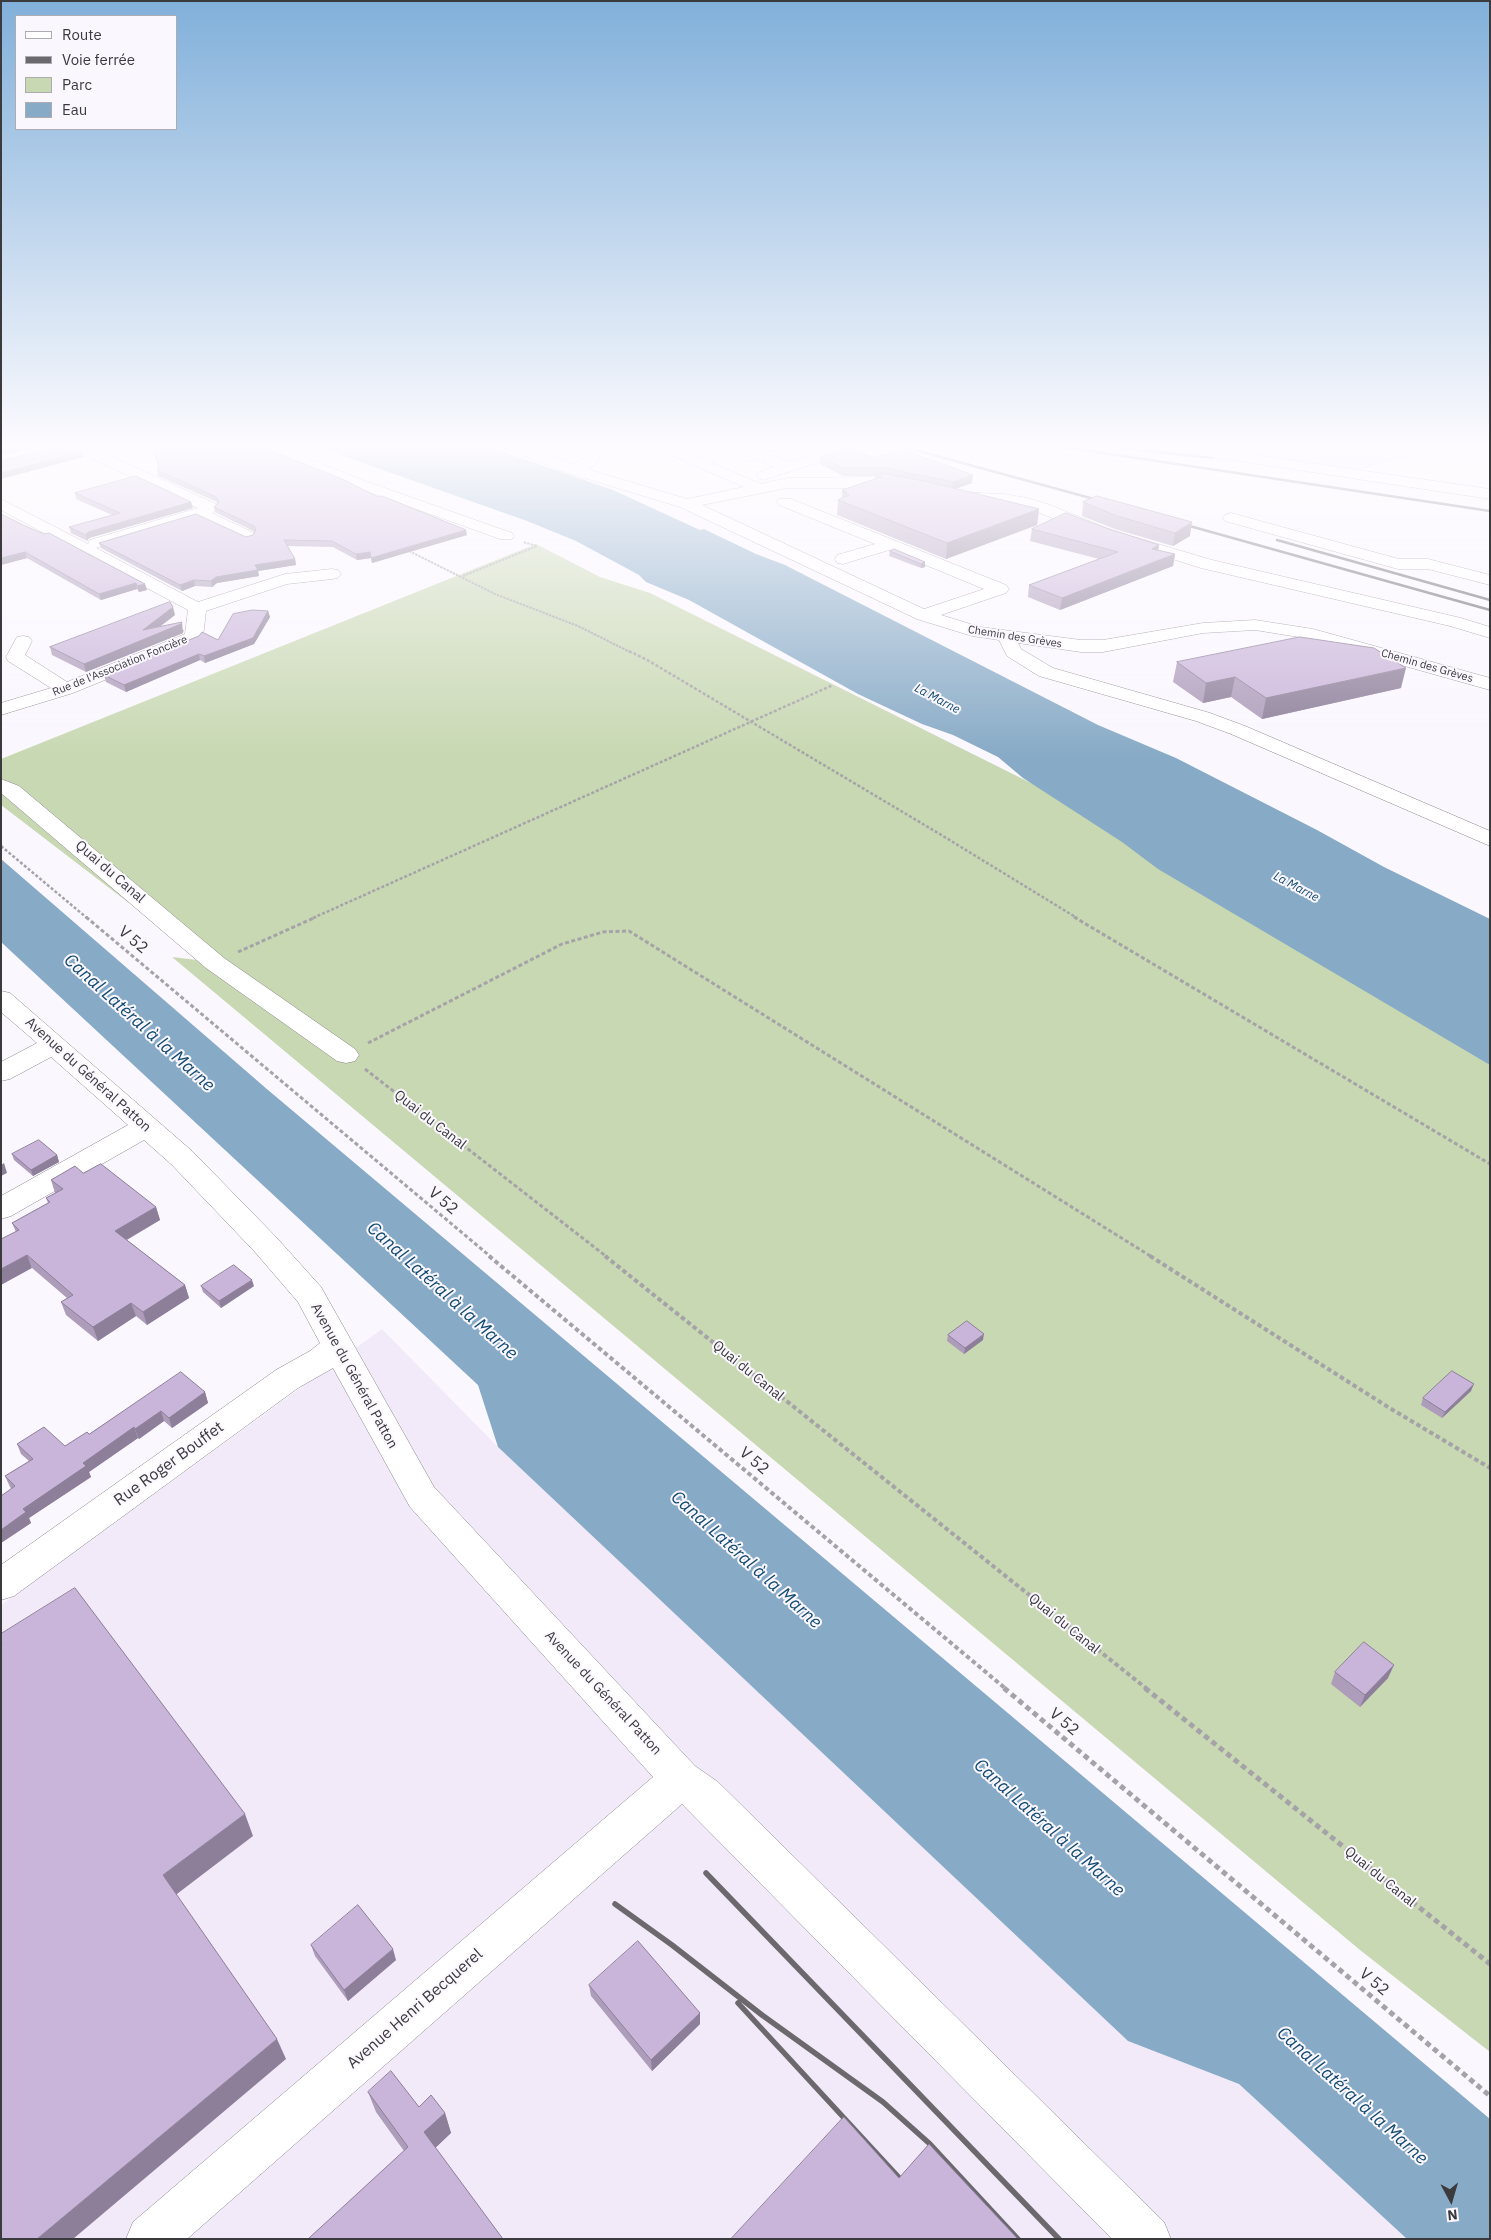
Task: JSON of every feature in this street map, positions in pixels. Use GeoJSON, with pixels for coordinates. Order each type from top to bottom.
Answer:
{"type":"FeatureCollection","features":[{"type":"Feature","properties":{"kind":"street"},"geometry":{"type":"LineString","coordinates":[[85,549],[197,608],[285,579],[332,574]]}},
{"type":"Feature","properties":{"kind":"street","name":"Chemin des Grèves"},"geometry":{"type":"LineString","coordinates":[[781,549],[923,615],[978,632],[1066,645],[1103,646],[1203,628],[1255,625],[1307,633],[1490,684]]}},
{"type":"Feature","properties":{"kind":"street"},"geometry":{"type":"LineString","coordinates":[[842,559],[877,549]]}},
{"type":"Feature","properties":{"kind":"street"},"geometry":{"type":"LineString","coordinates":[[898,549],[1000,589],[923,615]]}},
{"type":"Feature","properties":{"kind":"street"},"geometry":{"type":"LineString","coordinates":[[1156,549],[1207,564],[1455,622],[1490,633]]}},
{"type":"Feature","properties":{"kind":"street"},"geometry":{"type":"LineString","coordinates":[[1342,549],[1398,564],[1428,564],[1490,580]]}},
{"type":"Feature","properties":{"kind":"street","name":"Rue de l'Association Foncière"},"geometry":{"type":"LineString","coordinates":[[1,710],[66,688],[194,637],[197,608]]}},
{"type":"Feature","properties":{"kind":"street"},"geometry":{"type":"LineString","coordinates":[[1006,637],[1014,652],[1046,672],[1203,717],[1238,730],[1490,839]]}},
{"type":"Feature","properties":{"kind":"street"},"geometry":{"type":"LineString","coordinates":[[23,641],[15,656],[66,688]]}},
{"type":"Feature","properties":{"kind":"street","name":"Quai du Canal"},"geometry":{"type":"LineString","coordinates":[[1,785],[12,790],[215,963],[346,1055]]}},
{"type":"Feature","properties":{"kind":"street","name":"Avenue du Général Patton"},"geometry":{"type":"LineString","coordinates":[[1,998],[182,1158],[265,1244],[310,1295],[394,1451],[422,1497],[681,1779],[704,1796],[1146,2239]]}},
{"type":"Feature","properties":{"kind":"street"},"geometry":{"type":"LineString","coordinates":[[1,1073],[55,1044]]}},
{"type":"Feature","properties":{"kind":"street"},"geometry":{"type":"LineString","coordinates":[[1,1209],[146,1127]]}},
{"type":"Feature","properties":{"kind":"street","name":"Rue Roger Bouffet"},"geometry":{"type":"LineString","coordinates":[[1,1585],[287,1379],[321,1360],[338,1346]]}},
{"type":"Feature","properties":{"kind":"street","name":"Avenue Henri Becquerel"},"geometry":{"type":"LineString","coordinates":[[150,2239],[681,1779]]}},
{"type":"Feature","properties":{"kind":"path"},"geometry":{"type":"LineString","coordinates":[[462,576],[531,549]]}},
{"type":"Feature","properties":{"kind":"path"},"geometry":{"type":"LineString","coordinates":[[409,551],[495,594],[578,626],[649,660],[943,836],[1149,964],[1490,1164]]}},
{"type":"Feature","properties":{"kind":"path"},"geometry":{"type":"LineString","coordinates":[[215,963],[833,685]]}},
{"type":"Feature","properties":{"kind":"path","name":"V 52"},"geometry":{"type":"LineString","coordinates":[[1,846],[1490,2096]]}},
{"type":"Feature","properties":{"kind":"path"},"geometry":{"type":"LineString","coordinates":[[346,1055],[562,944],[596,932],[630,931],[1131,1243],[1388,1407],[1490,1468]]}},
{"type":"Feature","properties":{"kind":"path","name":"Quai du Canal"},"geometry":{"type":"LineString","coordinates":[[346,1055],[564,1223],[1490,1964]]}},
{"type":"Feature","properties":{"kind":"shaded area"},"geometry":{"type":"Polygon","coordinates":[[[382,1329],[498,1447],[1128,2041],[1239,2084],[1407,2239],[1,2239],[1,1605],[382,1329]]]}},
{"type":"Feature","properties":{"kind":"green space"},"geometry":{"type":"Polygon","coordinates":[[[525,549],[545,549],[600,577],[650,593],[1077,806],[1490,1050],[1490,2052],[1360,1950],[172,957],[214,962],[125,900],[1,805],[1,759],[525,549]]]}},
{"type":"Feature","properties":{"kind":"water","name":"La Marne"},"geometry":{"type":"Polygon","coordinates":[[[590,549],[745,549],[785,565],[1098,725],[1176,758],[1317,830],[1384,867],[1490,919],[1490,1065],[1158,869],[1122,842],[1023,778],[998,757],[953,735],[922,724],[858,694],[689,600],[646,582],[639,575],[590,549]]]}},
{"type":"Feature","properties":{"kind":"water","name":"Canal Latéral à la Marne"},"geometry":{"type":"Polygon","coordinates":[[[1,859],[268,1090],[1490,2119],[1490,2239],[1407,2239],[1239,2084],[1128,2041],[498,1447],[478,1385],[1,942],[1,859]]]}},
{"type":"Feature","properties":{"kind":"building"},"geometry":{"type":"Polygon","coordinates":[[[1,549],[78,549],[145,584],[137,586],[136,583],[99,594],[25,552],[1,558],[1,549]]]}},
{"type":"Feature","properties":{"kind":"building"},"geometry":{"type":"Polygon","coordinates":[[[110,549],[289,549],[295,559],[255,565],[258,570],[216,577],[211,581],[194,580],[180,585],[110,549]]]}},
{"type":"Feature","properties":{"kind":"building"},"geometry":{"type":"Polygon","coordinates":[[[346,549],[403,549],[371,558],[370,552],[356,554],[346,549]]]}},
{"type":"Feature","properties":{"kind":"building"},"geometry":{"type":"Polygon","coordinates":[[[894,549],[925,562],[921,564],[890,551],[894,549]]]}},
{"type":"Feature","properties":{"kind":"building"},"geometry":{"type":"Polygon","coordinates":[[[1105,549],[1153,549],[1175,554],[1062,598],[1029,585],[1118,552],[1105,549]]]}},
{"type":"Feature","properties":{"kind":"building"},"geometry":{"type":"Polygon","coordinates":[[[170,602],[173,607],[143,630],[182,622],[181,624],[84,664],[50,647],[170,602]]]}},
{"type":"Feature","properties":{"kind":"building"},"geometry":{"type":"Polygon","coordinates":[[[253,610],[268,611],[253,638],[204,656],[199,654],[124,685],[104,675],[199,636],[202,632],[218,640],[233,614],[253,610]]]}},
{"type":"Feature","properties":{"kind":"building"},"geometry":{"type":"Polygon","coordinates":[[[1300,637],[1374,648],[1406,668],[1266,698],[1235,677],[1206,683],[1177,662],[1300,637]]]}},
{"type":"Feature","properties":{"kind":"building"},"geometry":{"type":"Polygon","coordinates":[[[39,1140],[57,1155],[31,1170],[12,1154],[39,1140]]]}},
{"type":"Feature","properties":{"kind":"building"},"geometry":{"type":"Polygon","coordinates":[[[101,1164],[156,1207],[115,1231],[185,1285],[143,1312],[131,1303],[93,1327],[61,1302],[73,1295],[27,1255],[1,1269],[1,1239],[19,1230],[12,1223],[50,1202],[46,1198],[63,1189],[51,1180],[75,1166],[83,1173],[101,1164]]]}},
{"type":"Feature","properties":{"kind":"building"},"geometry":{"type":"Polygon","coordinates":[[[234,1265],[252,1280],[219,1301],[201,1286],[234,1265]]]}},
{"type":"Feature","properties":{"kind":"building"},"geometry":{"type":"Polygon","coordinates":[[[967,1321],[984,1334],[965,1348],[948,1335],[967,1321]]]}},
{"type":"Feature","properties":{"kind":"building"},"geometry":{"type":"Polygon","coordinates":[[[1452,1371],[1474,1384],[1445,1412],[1423,1398],[1452,1371]]]}},
{"type":"Feature","properties":{"kind":"building"},"geometry":{"type":"Polygon","coordinates":[[[181,1372],[205,1392],[169,1418],[161,1411],[135,1429],[134,1427],[83,1463],[86,1466],[23,1509],[26,1512],[1,1530],[1,1496],[15,1486],[5,1476],[33,1459],[17,1444],[44,1427],[65,1446],[87,1432],[89,1434],[181,1372]]]}},
{"type":"Feature","properties":{"kind":"building"},"geometry":{"type":"Polygon","coordinates":[[[75,1588],[245,1814],[163,1875],[277,2039],[37,2239],[1,2239],[1,1634],[75,1588]]]}},
{"type":"Feature","properties":{"kind":"building"},"geometry":{"type":"Polygon","coordinates":[[[1364,1642],[1394,1665],[1365,1695],[1335,1672],[1364,1642]]]}},
{"type":"Feature","properties":{"kind":"building"},"geometry":{"type":"Polygon","coordinates":[[[358,1905],[393,1949],[344,1990],[311,1945],[358,1905]]]}},
{"type":"Feature","properties":{"kind":"building"},"geometry":{"type":"Polygon","coordinates":[[[638,1941],[700,2013],[651,2060],[589,1985],[638,1941]]]}},
{"type":"Feature","properties":{"kind":"building"},"geometry":{"type":"Polygon","coordinates":[[[391,2071],[419,2107],[431,2095],[445,2113],[424,2132],[503,2239],[308,2239],[408,2147],[368,2092],[391,2071]]]}},
{"type":"Feature","properties":{"kind":"building"},"geometry":{"type":"Polygon","coordinates":[[[844,2117],[899,2178],[929,2144],[1018,2239],[731,2239],[844,2117]]]}},
{"type":"Feature","properties":{"kind":"railway"},"geometry":{"type":"LineString","coordinates":[[1270,549],[1490,610]]}},
{"type":"Feature","properties":{"kind":"railway"},"geometry":{"type":"LineString","coordinates":[[1307,549],[1490,600]]}},
{"type":"Feature","properties":{"kind":"railway"},"geometry":{"type":"LineString","coordinates":[[706,1873],[1059,2239]]}},
{"type":"Feature","properties":{"kind":"railway"},"geometry":{"type":"LineString","coordinates":[[615,1904],[672,1945],[762,2015],[883,2102],[930,2144],[1018,2239]]}},
{"type":"Feature","properties":{"kind":"railway"},"geometry":{"type":"LineString","coordinates":[[738,2003],[904,2183]]}}]}
